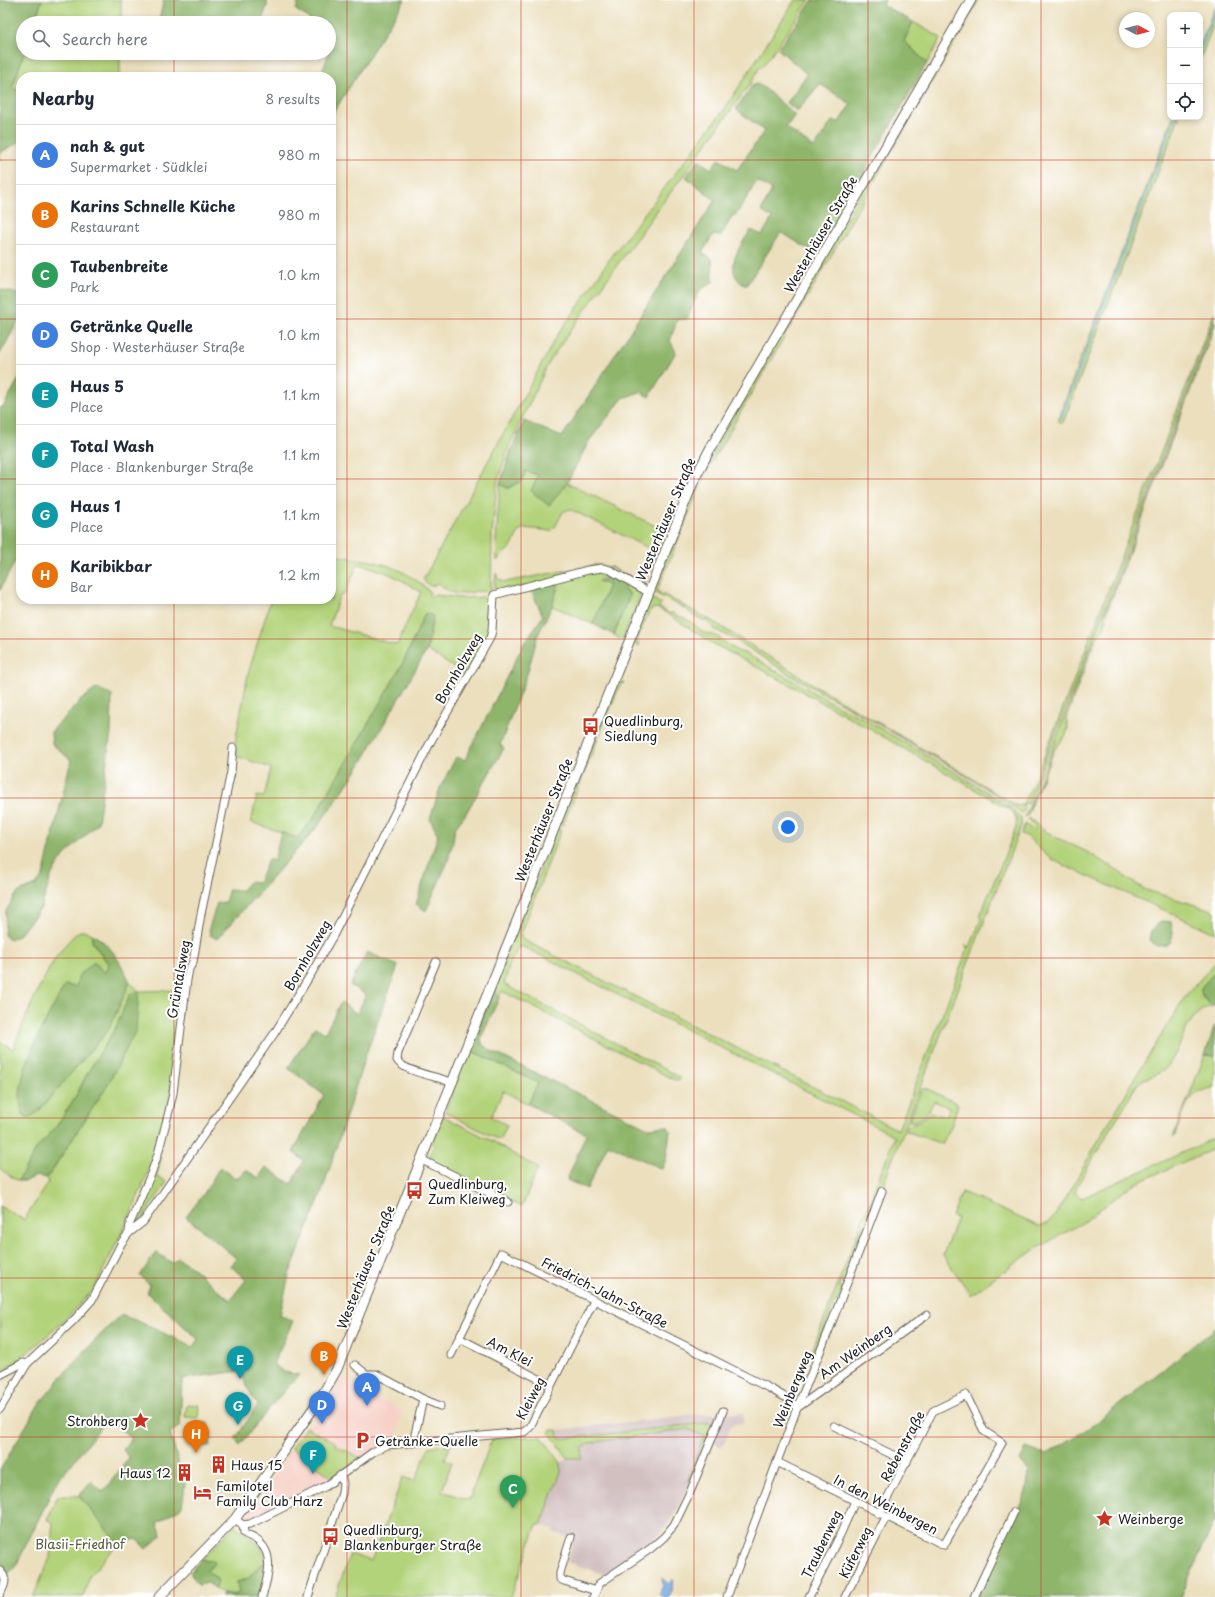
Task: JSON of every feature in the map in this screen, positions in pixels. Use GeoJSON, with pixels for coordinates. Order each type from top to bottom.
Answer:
{"type":"FeatureCollection","features":[{"type":"Feature","properties":{"kind":"main road","name":"Westerhäuser Straße"},"geometry":{"type":"LineString","coordinates":[[159,1597],[235,1518],[248,1502],[320,1399],[337,1369],[453,1083],[686,496],[704,460],[971,0]]}},
{"type":"Feature","properties":{"kind":"street","name":"Bornholzweg"},"geometry":{"type":"LineString","coordinates":[[27,1364],[68,1326],[92,1300],[112,1260],[128,1233],[146,1218],[274,1034],[315,968],[334,934],[432,739],[490,638],[492,631],[494,595],[588,570],[602,568],[610,570],[648,592]]}},
{"type":"Feature","properties":{"kind":"street","name":"Grüntalsweg"},"geometry":{"type":"LineString","coordinates":[[128,1233],[130,1223],[158,1154],[170,1105],[187,980],[189,969],[193,962],[231,772],[233,748]]}},
{"type":"Feature","properties":{"kind":"street"},"geometry":{"type":"LineString","coordinates":[[436,962],[398,1053],[397,1060],[400,1064],[429,1077],[445,1079],[453,1083]]}},
{"type":"Feature","properties":{"kind":"street"},"geometry":{"type":"LineString","coordinates":[[422,1160],[508,1202]]}},
{"type":"Feature","properties":{"kind":"street","name":"Weinbergweg"},"geometry":{"type":"LineString","coordinates":[[727,1597],[797,1408],[829,1330],[882,1191]]}},
{"type":"Feature","properties":{"kind":"street","name":"Friedrich-Jahn-Straße"},"geometry":{"type":"LineString","coordinates":[[451,1355],[501,1253],[769,1388],[790,1400],[797,1408]]}},
{"type":"Feature","properties":{"kind":"street","name":"Kleiweg"},"geometry":{"type":"LineString","coordinates":[[243,1525],[250,1524],[326,1486],[380,1448],[393,1444],[524,1432],[530,1427],[594,1301]]}},
{"type":"Feature","properties":{"kind":"street","name":"Am Weinberg"},"geometry":{"type":"LineString","coordinates":[[797,1408],[927,1315]]}},
{"type":"Feature","properties":{"kind":"street","name":"Am Klei"},"geometry":{"type":"LineString","coordinates":[[459,1338],[551,1385]]}},
{"type":"Feature","properties":{"kind":"street"},"geometry":{"type":"LineString","coordinates":[[0,1375],[23,1362],[27,1364],[0,1409]]}},
{"type":"Feature","properties":{"kind":"street"},"geometry":{"type":"LineString","coordinates":[[356,1365],[366,1374],[376,1374],[422,1399],[440,1406]]}},
{"type":"Feature","properties":{"kind":"street","name":"Rebenstraße"},"geometry":{"type":"LineString","coordinates":[[882,1516],[906,1462],[933,1411],[966,1395],[984,1431],[1002,1442]]}},
{"type":"Feature","properties":{"kind":"street"},"geometry":{"type":"LineString","coordinates":[[413,1443],[422,1399]]}},
{"type":"Feature","properties":{"kind":"street"},"geometry":{"type":"LineString","coordinates":[[571,1537],[560,1577],[564,1581],[595,1594],[598,1585],[650,1549],[664,1537],[674,1525],[691,1490],[723,1411]]}},
{"type":"Feature","properties":{"kind":"street"},"geometry":{"type":"LineString","coordinates":[[834,1426],[906,1462]]}},
{"type":"Feature","properties":{"kind":"street","name":"In den Weinbergen"},"geometry":{"type":"LineString","coordinates":[[777,1462],[882,1516],[942,1545],[945,1545],[1002,1442]]}},
{"type":"Feature","properties":{"kind":"street"},"geometry":{"type":"LineString","coordinates":[[308,1597],[342,1494],[342,1475]]}},
{"type":"Feature","properties":{"kind":"street","name":"Traubenweg"},"geometry":{"type":"LineString","coordinates":[[809,1597],[855,1501]]}},
{"type":"Feature","properties":{"kind":"street"},"geometry":{"type":"LineString","coordinates":[[974,1597],[1014,1512]]}},
{"type":"Feature","properties":{"kind":"street","name":"Küferweg"},"geometry":{"type":"LineString","coordinates":[[845,1597],[882,1516]]}},
{"type":"Feature","properties":{"kind":"street"},"geometry":{"type":"LineString","coordinates":[[235,1518],[243,1525],[244,1533],[254,1538],[262,1545],[268,1559],[268,1578],[262,1597]]}},
{"type":"Feature","properties":{"kind":"street"},"geometry":{"type":"LineString","coordinates":[[0,1571],[4,1575],[6,1584],[0,1594]]}},
{"type":"Feature","properties":{"kind":"shaded area"},"geometry":{"type":"Polygon","coordinates":[[[340,1376],[363,1388],[362,1391],[402,1410],[395,1441],[361,1458],[306,1427],[329,1397],[340,1376]]]}},
{"type":"Feature","properties":{"kind":"shaded area"},"geometry":{"type":"Polygon","coordinates":[[[743,1413],[743,1423],[731,1425],[723,1447],[707,1441],[715,1422],[559,1439],[558,1430],[689,1415],[743,1413]]]}},
{"type":"Feature","properties":{"kind":"shaded area"},"geometry":{"type":"Polygon","coordinates":[[[688,1429],[705,1436],[688,1480],[691,1481],[677,1509],[664,1530],[652,1542],[607,1575],[567,1562],[574,1539],[553,1532],[553,1529],[541,1525],[561,1472],[561,1463],[568,1458],[582,1458],[582,1449],[589,1443],[688,1429]]]}},
{"type":"Feature","properties":{"kind":"shaded area"},"geometry":{"type":"Polygon","coordinates":[[[291,1448],[333,1478],[252,1519],[244,1519],[279,1468],[291,1448]]]}},
{"type":"Feature","properties":{"kind":"green space"},"geometry":{"type":"Polygon","coordinates":[[[0,0],[42,0],[36,16],[16,16],[16,60],[22,60],[17,72],[16,72],[12,88],[16,90],[16,144],[1,152],[0,160],[0,0]]]}},
{"type":"Feature","properties":{"kind":"green space"},"geometry":{"type":"Polygon","coordinates":[[[42,0],[121,0],[121,16],[36,16],[42,0]]]}},
{"type":"Feature","properties":{"kind":"green space"},"geometry":{"type":"Polygon","coordinates":[[[164,0],[267,0],[267,6],[263,16],[160,16],[164,0]]]}},
{"type":"Feature","properties":{"kind":"green space"},"geometry":{"type":"Polygon","coordinates":[[[299,0],[405,0],[336,108],[336,72],[321,72],[326,60],[336,60],[336,16],[305,16],[296,10],[299,0]]]}},
{"type":"Feature","properties":{"kind":"green space"},"geometry":{"type":"Polygon","coordinates":[[[795,0],[810,0],[762,67],[760,67],[750,84],[699,154],[696,152],[694,154],[696,158],[633,243],[563,341],[547,366],[508,448],[497,483],[492,535],[491,592],[477,591],[457,594],[450,592],[439,584],[430,586],[423,580],[558,334],[609,260],[726,107],[795,0]]]}},
{"type":"Feature","properties":{"kind":"green space"},"geometry":{"type":"Polygon","coordinates":[[[813,0],[885,0],[883,5],[913,22],[904,41],[927,63],[816,254],[781,232],[746,286],[739,280],[733,267],[738,251],[751,230],[762,235],[772,218],[761,211],[772,190],[757,181],[736,215],[733,215],[721,236],[713,235],[702,253],[712,259],[713,282],[699,291],[687,319],[677,320],[670,341],[676,352],[649,397],[640,392],[623,398],[589,441],[567,483],[549,506],[531,491],[538,475],[526,471],[522,481],[508,488],[500,484],[511,450],[524,421],[562,437],[715,200],[686,177],[698,160],[711,169],[718,159],[737,170],[764,131],[736,109],[752,86],[757,84],[763,87],[795,115],[786,127],[814,148],[832,121],[839,122],[851,104],[820,84],[797,111],[787,103],[807,74],[778,49],[813,0]]]}},
{"type":"Feature","properties":{"kind":"green space"},"geometry":{"type":"Polygon","coordinates":[[[974,0],[979,0],[706,472],[657,591],[712,621],[811,683],[1017,806],[1022,805],[1034,782],[1215,311],[1215,316],[1109,598],[1028,804],[1024,803],[1023,806],[1025,809],[1022,813],[983,786],[868,718],[790,675],[736,640],[714,629],[708,622],[692,615],[686,609],[653,592],[695,484],[768,355],[771,355],[773,352],[770,350],[818,268],[821,270],[823,266],[820,264],[974,0]]]}},
{"type":"Feature","properties":{"kind":"green space"},"geometry":{"type":"Polygon","coordinates":[[[1215,6],[1215,20],[1203,52],[1203,38],[1215,6]]]}},
{"type":"Feature","properties":{"kind":"green space"},"geometry":{"type":"Polygon","coordinates":[[[913,22],[941,38],[927,63],[904,41],[913,22]]]}},
{"type":"Feature","properties":{"kind":"green space"},"geometry":{"type":"Polygon","coordinates":[[[22,60],[120,60],[120,72],[17,72],[22,60]]]}},
{"type":"Feature","properties":{"kind":"green space"},"geometry":{"type":"Polygon","coordinates":[[[16,76],[16,90],[12,88],[16,76]]]}},
{"type":"Feature","properties":{"kind":"green space"},"geometry":{"type":"Polygon","coordinates":[[[1172,120],[1178,120],[1063,423],[1058,421],[1172,120]]]}},
{"type":"Feature","properties":{"kind":"green space"},"geometry":{"type":"Polygon","coordinates":[[[0,289],[16,294],[16,325],[0,354],[0,289]]]}},
{"type":"Feature","properties":{"kind":"green space"},"geometry":{"type":"Polygon","coordinates":[[[1215,321],[1215,325],[1108,609],[1104,627],[1096,639],[1073,699],[1066,719],[1068,727],[1066,735],[1054,750],[1028,815],[1025,817],[1113,593],[1215,321]]]}},
{"type":"Feature","properties":{"kind":"green space"},"geometry":{"type":"Polygon","coordinates":[[[16,384],[16,560],[0,590],[0,407],[3,407],[16,384]]]}},
{"type":"Feature","properties":{"kind":"green space"},"geometry":{"type":"Polygon","coordinates":[[[525,471],[539,475],[531,491],[549,505],[567,483],[666,531],[644,586],[611,568],[499,592],[496,591],[494,588],[496,573],[498,579],[505,582],[595,565],[611,567],[643,584],[656,554],[652,550],[570,509],[563,512],[555,527],[551,531],[524,528],[519,531],[512,546],[497,561],[496,541],[500,484],[508,488],[522,481],[525,471]]]}},
{"type":"Feature","properties":{"kind":"green space"},"geometry":{"type":"Polygon","coordinates":[[[336,556],[372,561],[396,569],[419,582],[430,592],[429,595],[432,597],[435,595],[461,598],[489,597],[491,599],[490,633],[465,675],[427,650],[433,616],[425,613],[403,663],[313,819],[297,838],[251,822],[257,796],[264,797],[271,768],[236,756],[237,752],[234,748],[248,674],[269,604],[336,604],[336,556]],[[358,564],[345,593],[339,597],[329,626],[397,645],[421,592],[405,582],[376,569],[358,564]]]}},
{"type":"Feature","properties":{"kind":"green space"},"geometry":{"type":"Polygon","coordinates":[[[601,570],[616,576],[608,575],[598,581],[609,585],[593,624],[552,606],[558,586],[557,580],[601,570]]]}},
{"type":"Feature","properties":{"kind":"green space"},"geometry":{"type":"Polygon","coordinates":[[[608,577],[620,579],[626,583],[623,589],[630,594],[614,635],[593,624],[609,585],[600,582],[608,577]]]}},
{"type":"Feature","properties":{"kind":"green space"},"geometry":{"type":"Polygon","coordinates":[[[557,580],[558,586],[552,606],[538,635],[527,674],[500,745],[504,748],[465,815],[455,828],[448,861],[426,911],[416,904],[438,835],[430,819],[440,788],[456,757],[465,760],[524,643],[543,616],[530,588],[557,580]]]}},
{"type":"Feature","properties":{"kind":"green space"},"geometry":{"type":"Polygon","coordinates":[[[626,583],[642,592],[622,640],[614,635],[630,594],[623,589],[626,583]]]}},
{"type":"Feature","properties":{"kind":"green space"},"geometry":{"type":"Polygon","coordinates":[[[651,599],[662,603],[659,607],[670,614],[672,612],[690,621],[704,633],[716,636],[737,651],[745,653],[832,703],[866,720],[982,789],[1011,808],[1021,818],[1021,826],[882,1187],[874,1200],[875,1203],[866,1224],[864,1225],[861,1233],[862,1239],[854,1259],[851,1258],[846,1271],[849,1272],[845,1282],[841,1281],[840,1287],[843,1288],[837,1303],[834,1302],[819,1342],[820,1344],[815,1358],[810,1356],[895,1136],[524,947],[519,947],[511,960],[504,984],[681,1079],[678,1081],[663,1074],[502,991],[499,998],[494,990],[470,1050],[538,1083],[528,1104],[503,1091],[491,1117],[507,1125],[501,1139],[497,1139],[445,1112],[451,1095],[453,1095],[453,1089],[493,988],[496,989],[498,987],[495,984],[557,828],[561,830],[521,934],[522,939],[898,1130],[968,948],[965,944],[970,947],[982,917],[980,916],[1016,828],[1015,815],[1009,809],[842,713],[712,643],[665,612],[656,608],[650,610],[637,640],[639,646],[630,643],[651,599]]]}},
{"type":"Feature","properties":{"kind":"green space"},"geometry":{"type":"Polygon","coordinates":[[[425,613],[433,616],[427,650],[357,770],[318,826],[306,840],[217,939],[210,935],[209,928],[217,903],[225,902],[229,889],[242,890],[249,882],[258,883],[268,859],[274,861],[281,832],[297,838],[313,819],[403,663],[425,613]]]}},
{"type":"Feature","properties":{"kind":"green space"},"geometry":{"type":"Polygon","coordinates":[[[617,681],[625,683],[620,685],[563,825],[559,824],[594,740],[595,741],[595,737],[617,681]]]}},
{"type":"Feature","properties":{"kind":"green space"},"geometry":{"type":"Polygon","coordinates":[[[97,688],[112,695],[111,732],[98,823],[64,856],[52,874],[41,908],[21,933],[11,940],[4,935],[6,911],[17,893],[36,885],[43,876],[71,760],[52,744],[51,732],[80,701],[97,688]]]}},
{"type":"Feature","properties":{"kind":"green space"},"geometry":{"type":"Polygon","coordinates":[[[1029,818],[1047,833],[1085,851],[1116,869],[1128,879],[1146,890],[1215,911],[1215,933],[1063,865],[1047,856],[1027,836],[1021,834],[1025,824],[1034,831],[1036,829],[1028,819],[1029,818]]]}},
{"type":"Feature","properties":{"kind":"green space"},"geometry":{"type":"Polygon","coordinates":[[[1163,921],[1171,922],[1173,933],[1171,942],[1166,945],[1157,946],[1151,941],[1150,933],[1156,925],[1163,921]]]}},
{"type":"Feature","properties":{"kind":"green space"},"geometry":{"type":"Polygon","coordinates":[[[80,931],[86,931],[92,934],[92,942],[109,965],[104,973],[94,962],[76,987],[38,1112],[109,1029],[130,982],[139,991],[184,990],[171,1091],[155,1156],[128,1220],[94,1289],[62,1323],[14,1364],[0,1372],[0,1206],[24,1220],[48,1182],[47,1178],[107,1086],[136,1030],[130,994],[116,1027],[87,1074],[76,1096],[56,1127],[37,1148],[18,1181],[0,1169],[0,1041],[13,1049],[40,985],[49,968],[69,940],[80,931]]]}},
{"type":"Feature","properties":{"kind":"green space"},"geometry":{"type":"Polygon","coordinates":[[[92,934],[105,943],[115,955],[130,982],[109,1029],[38,1112],[28,1118],[23,1114],[20,1102],[25,1067],[37,1039],[65,985],[76,987],[79,975],[94,962],[104,973],[109,965],[92,941],[92,934]]]}},
{"type":"Feature","properties":{"kind":"green space"},"geometry":{"type":"Polygon","coordinates":[[[367,952],[398,966],[366,1054],[323,1189],[289,1275],[280,1315],[293,1321],[273,1364],[284,1372],[299,1375],[276,1400],[240,1445],[235,1439],[258,1405],[250,1393],[240,1371],[182,1379],[180,1426],[170,1433],[178,1461],[179,1477],[186,1477],[182,1507],[157,1523],[162,1535],[146,1549],[137,1539],[118,1543],[79,1496],[91,1481],[103,1492],[129,1458],[123,1450],[132,1438],[107,1419],[55,1485],[16,1566],[8,1574],[0,1569],[0,1470],[39,1404],[74,1362],[120,1315],[138,1321],[193,1347],[198,1339],[147,1293],[150,1285],[140,1276],[156,1252],[172,1263],[178,1258],[197,1271],[230,1300],[246,1280],[231,1266],[236,1258],[186,1217],[203,1195],[220,1167],[237,1179],[246,1170],[259,1178],[266,1167],[291,1184],[304,1161],[293,1152],[324,1095],[288,1068],[315,1027],[325,1033],[341,1002],[357,1014],[366,995],[350,985],[367,952]]]}},
{"type":"Feature","properties":{"kind":"green space"},"geometry":{"type":"Polygon","coordinates":[[[1215,963],[1215,972],[1201,988],[1202,997],[1212,1006],[1195,1016],[1171,1061],[1165,1069],[1138,1083],[1078,1184],[1075,1193],[1082,1198],[1215,1138],[1215,1148],[1132,1185],[1082,1223],[1034,1250],[971,1295],[943,1255],[957,1218],[952,1216],[962,1192],[1038,1226],[1049,1222],[1054,1217],[1139,1071],[1186,995],[1215,963]]]}},
{"type":"Feature","properties":{"kind":"green space"},"geometry":{"type":"Polygon","coordinates":[[[1215,972],[1215,1007],[1202,997],[1201,988],[1215,972]]]}},
{"type":"Feature","properties":{"kind":"green space"},"geometry":{"type":"Polygon","coordinates":[[[494,990],[499,998],[481,1038],[482,1044],[491,1051],[648,1128],[661,1126],[668,1127],[670,1131],[666,1160],[662,1169],[608,1144],[587,1189],[567,1180],[586,1134],[528,1104],[538,1083],[470,1050],[494,990]]]}},
{"type":"Feature","properties":{"kind":"green space"},"geometry":{"type":"Polygon","coordinates":[[[139,991],[136,1030],[107,1086],[47,1178],[36,1176],[26,1181],[18,1181],[37,1148],[56,1127],[76,1096],[87,1074],[116,1027],[130,994],[139,991]]]}},
{"type":"Feature","properties":{"kind":"green space"},"geometry":{"type":"Polygon","coordinates":[[[1215,1025],[1215,1056],[1205,1055],[1215,1025]]]}},
{"type":"Feature","properties":{"kind":"green space"},"geometry":{"type":"Polygon","coordinates":[[[1205,1055],[1215,1056],[1215,1087],[1198,1092],[1192,1096],[1186,1106],[1175,1136],[1173,1137],[1205,1055]]]}},
{"type":"Feature","properties":{"kind":"green space"},"geometry":{"type":"Polygon","coordinates":[[[922,1089],[928,1089],[958,1104],[951,1127],[942,1144],[906,1131],[908,1125],[917,1123],[931,1112],[946,1117],[950,1108],[934,1101],[921,1118],[909,1121],[922,1089]]]}},
{"type":"Feature","properties":{"kind":"green space"},"geometry":{"type":"Polygon","coordinates":[[[443,1116],[498,1144],[538,1168],[522,1207],[428,1159],[434,1146],[432,1144],[443,1116]]]}},
{"type":"Feature","properties":{"kind":"green space"},"geometry":{"type":"Polygon","coordinates":[[[158,1158],[161,1160],[156,1176],[167,1182],[141,1220],[133,1223],[158,1158]]]}},
{"type":"Feature","properties":{"kind":"green space"},"geometry":{"type":"Polygon","coordinates":[[[1215,1328],[1215,1520],[1180,1597],[977,1597],[1026,1492],[1029,1472],[1020,1460],[1026,1448],[1046,1455],[1095,1424],[1215,1328]]]}},
{"type":"Feature","properties":{"kind":"green space"},"geometry":{"type":"Polygon","coordinates":[[[187,1404],[199,1405],[198,1418],[185,1417],[187,1404]]]}},
{"type":"Feature","properties":{"kind":"green space"},"geometry":{"type":"Polygon","coordinates":[[[201,1422],[208,1423],[210,1446],[197,1444],[201,1422]]]}},
{"type":"Feature","properties":{"kind":"green space"},"geometry":{"type":"Polygon","coordinates":[[[715,1422],[691,1481],[688,1480],[704,1436],[688,1429],[589,1443],[582,1449],[582,1458],[568,1458],[549,1432],[551,1430],[558,1430],[559,1439],[715,1422]]]}},
{"type":"Feature","properties":{"kind":"green space"},"geometry":{"type":"Polygon","coordinates":[[[306,1427],[336,1443],[335,1445],[361,1458],[333,1478],[291,1448],[306,1427]]]}},
{"type":"Feature","properties":{"kind":"green space"},"geometry":{"type":"Polygon","coordinates":[[[541,1436],[561,1463],[561,1472],[541,1525],[537,1524],[511,1597],[335,1597],[350,1554],[371,1561],[403,1477],[415,1481],[429,1447],[451,1444],[445,1459],[452,1462],[442,1491],[469,1500],[492,1439],[541,1436]]]}},
{"type":"Feature","properties":{"kind":"green space","name":"Blasii-Friedhof"},"geometry":{"type":"Polygon","coordinates":[[[58,1496],[79,1496],[118,1543],[90,1576],[83,1597],[33,1597],[50,1558],[53,1522],[47,1520],[58,1496]]]}},
{"type":"Feature","properties":{"kind":"green space"},"geometry":{"type":"Polygon","coordinates":[[[235,1525],[260,1546],[267,1563],[261,1564],[248,1579],[237,1582],[239,1593],[230,1594],[224,1593],[215,1588],[218,1582],[216,1578],[207,1571],[214,1563],[202,1559],[235,1525]]]}},
{"type":"Feature","properties":{"kind":"green space"},"geometry":{"type":"Polygon","coordinates":[[[202,1559],[205,1561],[213,1560],[214,1563],[207,1571],[216,1578],[218,1582],[215,1588],[206,1582],[199,1586],[190,1572],[195,1569],[194,1567],[202,1559]]]}},
{"type":"Feature","properties":{"kind":"green space"},"geometry":{"type":"Polygon","coordinates":[[[267,1563],[260,1597],[221,1597],[223,1593],[234,1595],[239,1593],[237,1582],[248,1579],[261,1564],[267,1563]]]}},
{"type":"Feature","properties":{"kind":"water"},"geometry":{"type":"Polygon","coordinates":[[[662,1578],[669,1584],[673,1579],[672,1591],[669,1597],[663,1597],[659,1594],[663,1586],[662,1578]]]}},
{"type":"Feature","properties":{"kind":"waterway"},"geometry":{"type":"LineString","coordinates":[[1201,48],[1215,10]]}},
{"type":"Feature","properties":{"kind":"waterway"},"geometry":{"type":"LineString","coordinates":[[1061,418],[1174,120]]}},
{"type":"Feature","properties":{"kind":"place","name":"Quedlinburg, Siedlung"},"geometry":{"type":"Point","coordinates":[591,727]}},
{"type":"Feature","properties":{"kind":"place","name":"Quedlinburg, Zum Kleiweg"},"geometry":{"type":"Point","coordinates":[415,1190]}},
{"type":"Feature","properties":{"kind":"place","name":"Karins Schnelle Küche"},"geometry":{"type":"Point","coordinates":[324,1375]}},
{"type":"Feature","properties":{"kind":"place","name":"Haus 5"},"geometry":{"type":"Point","coordinates":[240,1379]}},
{"type":"Feature","properties":{"kind":"place","name":"nah & gut"},"geometry":{"type":"Point","coordinates":[367,1406]}},
{"type":"Feature","properties":{"kind":"place","name":"Strohberg"},"geometry":{"type":"Point","coordinates":[141,1420]}},
{"type":"Feature","properties":{"kind":"place","name":"Getränke Quelle"},"geometry":{"type":"Point","coordinates":[322,1424]}},
{"type":"Feature","properties":{"kind":"place","name":"Haus 1"},"geometry":{"type":"Point","coordinates":[238,1425]}},
{"type":"Feature","properties":{"kind":"place","name":"Getränke-Quelle"},"geometry":{"type":"Point","coordinates":[362,1440]}},
{"type":"Feature","properties":{"kind":"place","name":"Karibikbar"},"geometry":{"type":"Point","coordinates":[196,1453]}},
{"type":"Feature","properties":{"kind":"place","name":"Haus 15"},"geometry":{"type":"Point","coordinates":[218,1464]}},
{"type":"Feature","properties":{"kind":"place","name":"Haus 12"},"geometry":{"type":"Point","coordinates":[184,1472]}},
{"type":"Feature","properties":{"kind":"place","name":"Total Wash"},"geometry":{"type":"Point","coordinates":[313,1474]}},
{"type":"Feature","properties":{"kind":"place","name":"Familotel Family Club Harz"},"geometry":{"type":"Point","coordinates":[203,1492]}},
{"type":"Feature","properties":{"kind":"place","name":"Taubenbreite"},"geometry":{"type":"Point","coordinates":[513,1508]}},
{"type":"Feature","properties":{"kind":"place","name":"Weinberge"},"geometry":{"type":"Point","coordinates":[1105,1518]}},
{"type":"Feature","properties":{"kind":"place","name":"Quedlinburg, Blankenburger Straße"},"geometry":{"type":"Point","coordinates":[330,1536]}}]}
